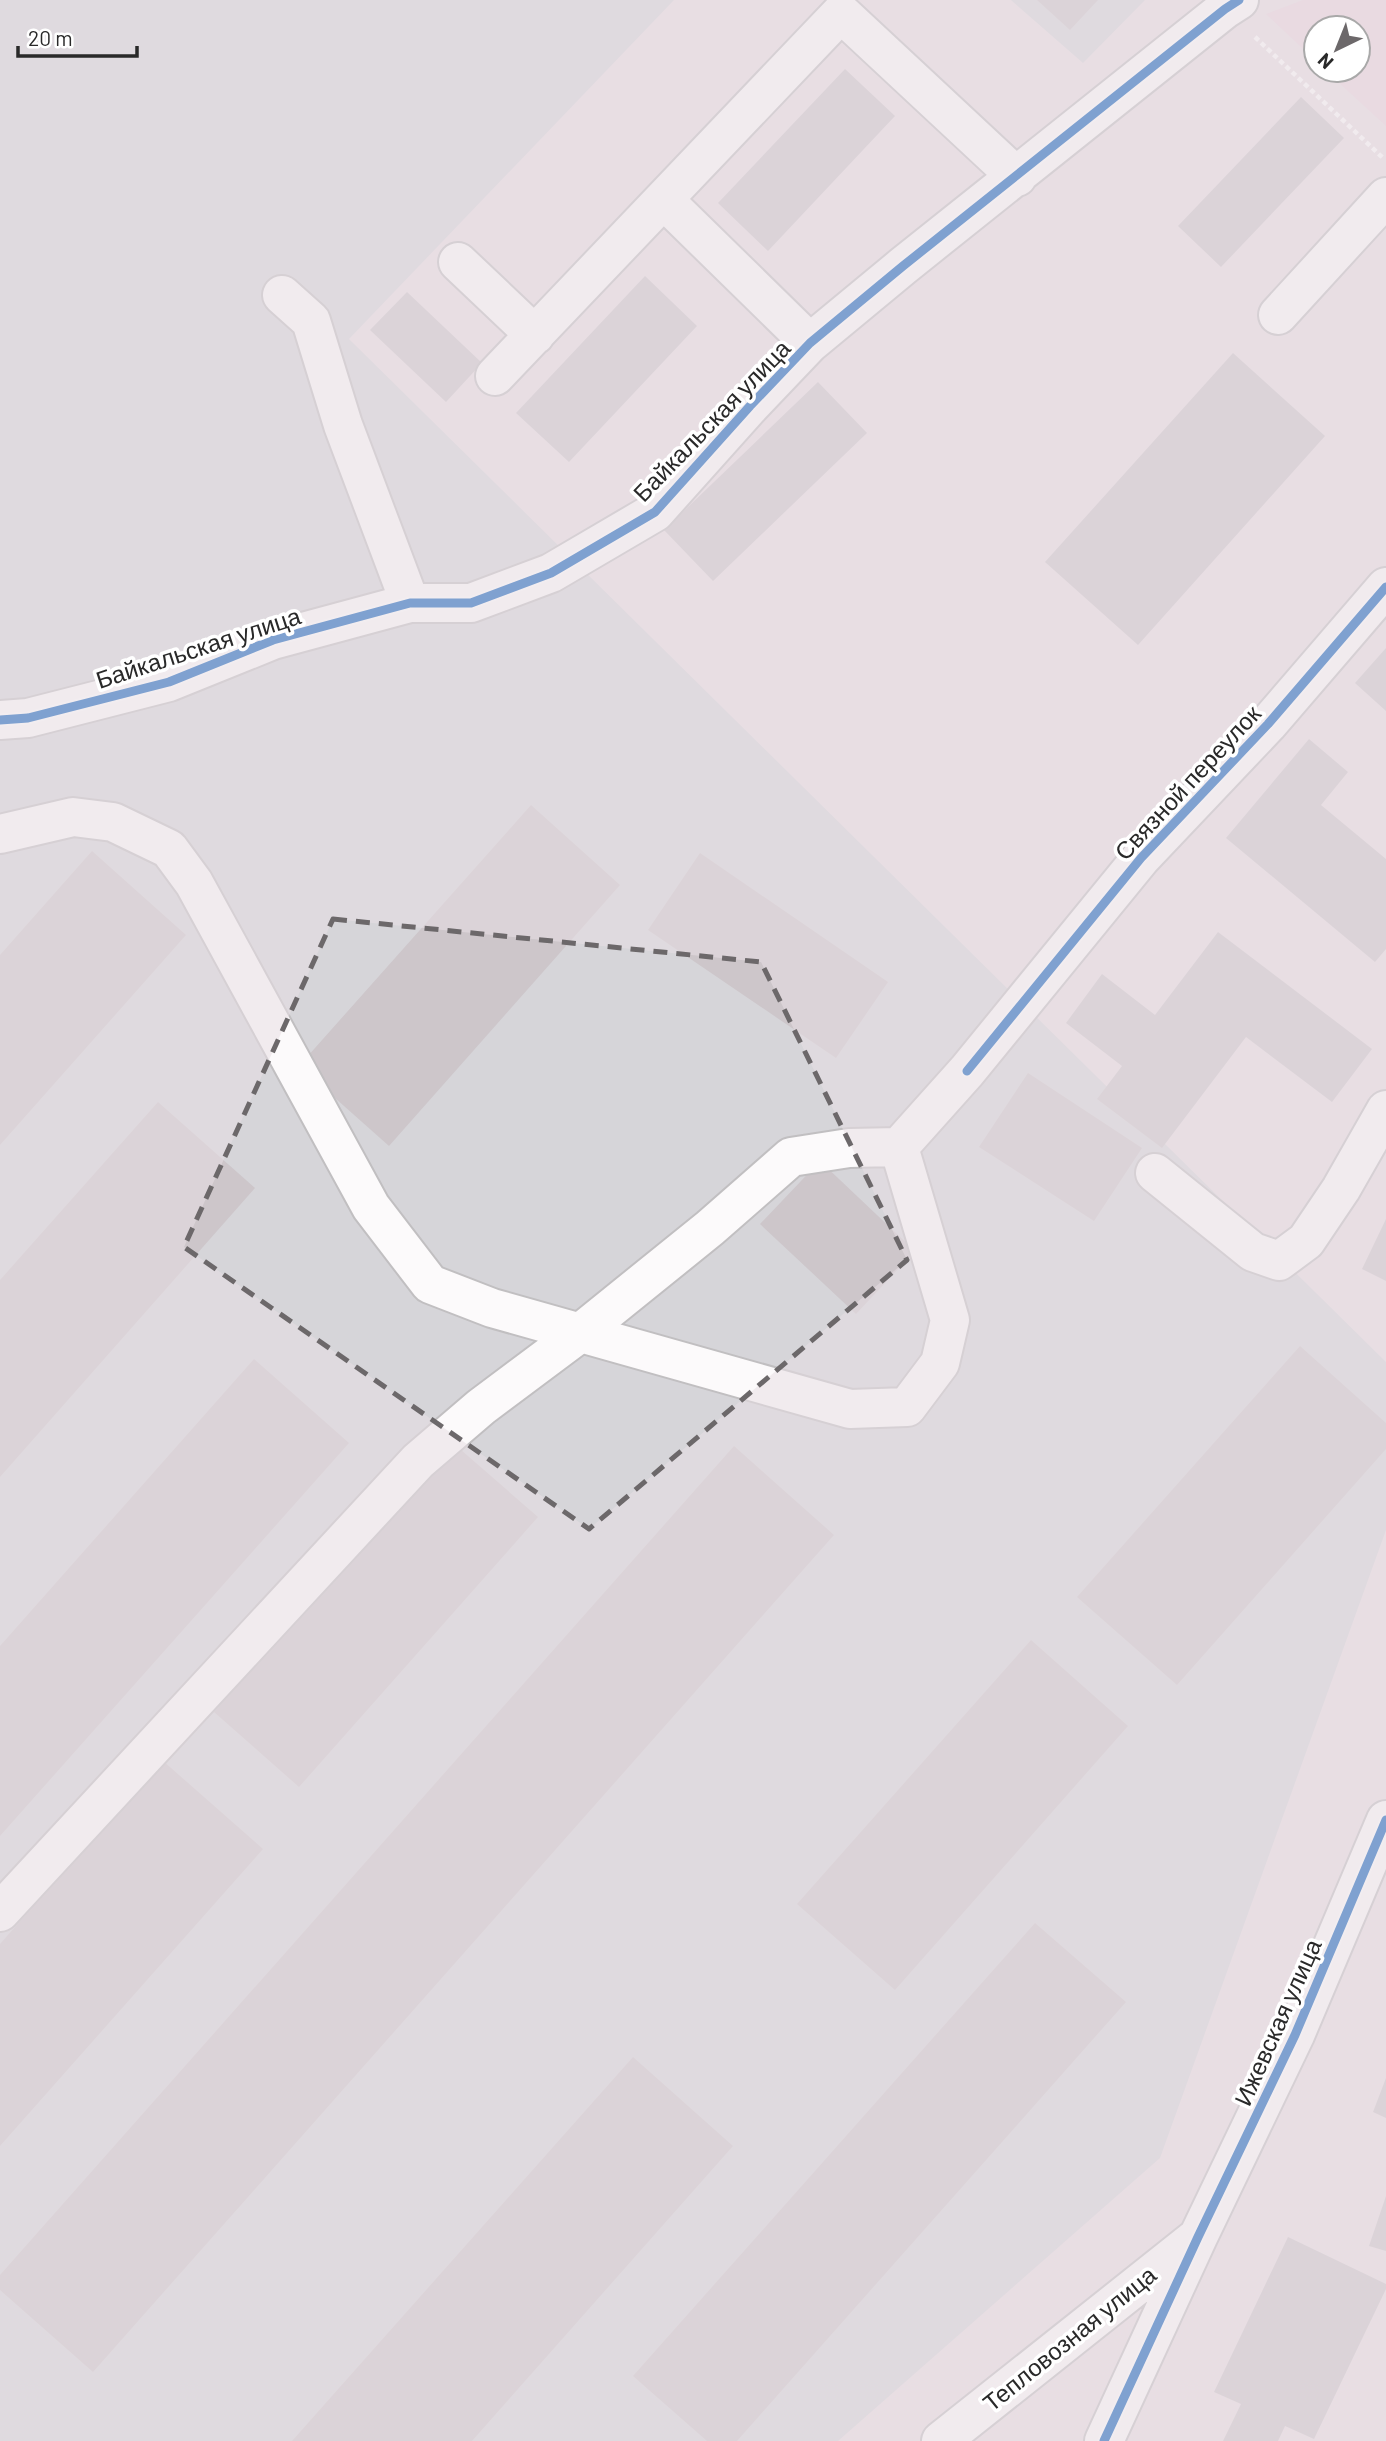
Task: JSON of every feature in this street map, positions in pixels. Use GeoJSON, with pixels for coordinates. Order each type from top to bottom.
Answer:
{"type":"FeatureCollection","features":[{"type":"Feature","properties":{"kind":"street","name":"Байкальская улица"},"geometry":{"type":"LineString","coordinates":[[0,720],[28,718],[169,682],[272,640],[410,604],[471,604],[551,573],[655,512],[750,405],[810,343],[902,266],[1232,4]]}},
{"type":"Feature","properties":{"kind":"street"},"geometry":{"type":"LineString","coordinates":[[495,376],[841,13],[1017,177]]}},
{"type":"Feature","properties":{"kind":"street"},"geometry":{"type":"LineString","coordinates":[[1278,316],[1386,197]]}},
{"type":"Feature","properties":{"kind":"street"},"geometry":{"type":"LineString","coordinates":[[664,200],[810,343]]}},
{"type":"Feature","properties":{"kind":"street"},"geometry":{"type":"LineString","coordinates":[[458,262],[535,335]]}},
{"type":"Feature","properties":{"kind":"street"},"geometry":{"type":"LineString","coordinates":[[282,295],[311,321],[343,425],[410,604]]}},
{"type":"Feature","properties":{"kind":"street","name":"Связной переулок"},"geometry":{"type":"LineString","coordinates":[[899,1147],[967,1071],[1142,858],[1268,724],[1386,587]]}},
{"type":"Feature","properties":{"kind":"street"},"geometry":{"type":"LineString","coordinates":[[0,834],[73,817],[114,822],[169,849],[194,883],[371,1207],[430,1283],[492,1308],[580,1333],[850,1409],[907,1407],[940,1363],[950,1320],[899,1147],[849,1148],[791,1157],[710,1228],[580,1333],[481,1407],[418,1461],[0,1912]]}},
{"type":"Feature","properties":{"kind":"street"},"geometry":{"type":"LineString","coordinates":[[1155,1173],[1253,1252],[1279,1261],[1306,1241],[1341,1189],[1386,1110]]}},
{"type":"Feature","properties":{"kind":"street","name":"Ижевская улица"},"geometry":{"type":"LineString","coordinates":[[1104,2441],[1198,2236],[1295,2035],[1386,1820]]}},
{"type":"Feature","properties":{"kind":"street","name":"Тепловозная улица"},"geometry":{"type":"LineString","coordinates":[[941,2441],[1198,2236]]}},
{"type":"Feature","properties":{"kind":"path"},"geometry":{"type":"LineString","coordinates":[[1232,4],[1386,162]]}},
{"type":"Feature","properties":{"kind":"highlighted area"},"geometry":{"type":"Polygon","coordinates":[[[333,919],[761,962],[907,1260],[589,1529],[184,1247],[333,919]]]}},
{"type":"Feature","properties":{"kind":"shaded area"},"geometry":{"type":"Polygon","coordinates":[[[0,0],[674,0],[349,339],[1386,1362],[1386,1530],[1160,2158],[838,2441],[0,2441],[0,0]]]}},
{"type":"Feature","properties":{"kind":"shaded area"},"geometry":{"type":"Polygon","coordinates":[[[1011,0],[1145,0],[1083,63],[1011,0]]]}},
{"type":"Feature","properties":{"kind":"shaded area"},"geometry":{"type":"Polygon","coordinates":[[[1303,0],[1386,0],[1386,126],[1340,84],[1372,84],[1372,14],[1302,14],[1302,48],[1266,14],[1303,0]]]}},
{"type":"Feature","properties":{"kind":"building"},"geometry":{"type":"Polygon","coordinates":[[[1037,0],[1098,0],[1070,30],[1037,0]]]}},
{"type":"Feature","properties":{"kind":"building"},"geometry":{"type":"Polygon","coordinates":[[[845,69],[895,116],[768,251],[718,203],[845,69]]]}},
{"type":"Feature","properties":{"kind":"building"},"geometry":{"type":"Polygon","coordinates":[[[1301,97],[1344,138],[1221,267],[1178,226],[1301,97]]]}},
{"type":"Feature","properties":{"kind":"building"},"geometry":{"type":"Polygon","coordinates":[[[645,276],[697,326],[569,462],[516,413],[645,276]]]}},
{"type":"Feature","properties":{"kind":"building"},"geometry":{"type":"Polygon","coordinates":[[[407,292],[482,363],[446,402],[370,330],[407,292]]]}},
{"type":"Feature","properties":{"kind":"building"},"geometry":{"type":"Polygon","coordinates":[[[1233,353],[1325,436],[1138,645],[1045,562],[1233,353]]]}},
{"type":"Feature","properties":{"kind":"building"},"geometry":{"type":"Polygon","coordinates":[[[818,382],[867,433],[713,581],[664,530],[818,382]]]}},
{"type":"Feature","properties":{"kind":"building"},"geometry":{"type":"Polygon","coordinates":[[[1386,648],[1386,711],[1355,683],[1386,648]]]}},
{"type":"Feature","properties":{"kind":"building"},"geometry":{"type":"Polygon","coordinates":[[[1309,739],[1348,772],[1321,805],[1386,859],[1386,949],[1375,962],[1226,838],[1309,739]]]}},
{"type":"Feature","properties":{"kind":"building"},"geometry":{"type":"Polygon","coordinates":[[[531,805],[620,885],[389,1146],[299,1066],[531,805]]]}},
{"type":"Feature","properties":{"kind":"building"},"geometry":{"type":"Polygon","coordinates":[[[92,851],[186,935],[0,1145],[0,955],[92,851]]]}},
{"type":"Feature","properties":{"kind":"building"},"geometry":{"type":"Polygon","coordinates":[[[700,853],[888,982],[836,1058],[648,930],[700,853]]]}},
{"type":"Feature","properties":{"kind":"building"},"geometry":{"type":"Polygon","coordinates":[[[1218,932],[1372,1049],[1332,1102],[1246,1037],[1162,1148],[1097,1099],[1122,1066],[1066,1023],[1102,974],[1155,1015],[1218,932]]]}},
{"type":"Feature","properties":{"kind":"building"},"geometry":{"type":"Polygon","coordinates":[[[1028,1073],[1142,1148],[1094,1221],[979,1147],[1028,1073]]]}},
{"type":"Feature","properties":{"kind":"building"},"geometry":{"type":"Polygon","coordinates":[[[158,1102],[255,1188],[0,1477],[0,1280],[158,1102]]]}},
{"type":"Feature","properties":{"kind":"building"},"geometry":{"type":"Polygon","coordinates":[[[820,1161],[915,1251],[856,1314],[760,1224],[820,1161]]]}},
{"type":"Feature","properties":{"kind":"building"},"geometry":{"type":"Polygon","coordinates":[[[1386,1219],[1386,1281],[1362,1269],[1386,1219]]]}},
{"type":"Feature","properties":{"kind":"building"},"geometry":{"type":"Polygon","coordinates":[[[1300,1346],[1386,1423],[1386,1449],[1177,1685],[1077,1597],[1300,1346]]]}},
{"type":"Feature","properties":{"kind":"building"},"geometry":{"type":"Polygon","coordinates":[[[254,1359],[349,1443],[0,1836],[0,1646],[254,1359]]]}},
{"type":"Feature","properties":{"kind":"building"},"geometry":{"type":"Polygon","coordinates":[[[453,1443],[538,1517],[299,1787],[214,1712],[453,1443]]]}},
{"type":"Feature","properties":{"kind":"building"},"geometry":{"type":"Polygon","coordinates":[[[734,1446],[834,1535],[93,2372],[0,2290],[0,2275],[734,1446]]]}},
{"type":"Feature","properties":{"kind":"building"},"geometry":{"type":"Polygon","coordinates":[[[1031,1640],[1128,1726],[895,1990],[797,1904],[1031,1640]]]}},
{"type":"Feature","properties":{"kind":"building"},"geometry":{"type":"Polygon","coordinates":[[[162,1760],[263,1849],[0,2146],[0,1944],[162,1760]]]}},
{"type":"Feature","properties":{"kind":"building"},"geometry":{"type":"Polygon","coordinates":[[[1035,1923],[1126,2002],[737,2441],[707,2441],[633,2376],[1035,1923]]]}},
{"type":"Feature","properties":{"kind":"building"},"geometry":{"type":"Polygon","coordinates":[[[633,2057],[733,2146],[472,2441],[292,2441],[633,2057]]]}},
{"type":"Feature","properties":{"kind":"building"},"geometry":{"type":"Polygon","coordinates":[[[1386,2078],[1386,2118],[1373,2112],[1386,2078]]]}},
{"type":"Feature","properties":{"kind":"building"},"geometry":{"type":"Polygon","coordinates":[[[1386,2196],[1386,2251],[1369,2246],[1386,2196]]]}},
{"type":"Feature","properties":{"kind":"building"},"geometry":{"type":"Polygon","coordinates":[[[1288,2237],[1386,2284],[1386,2289],[1314,2439],[1285,2426],[1278,2441],[1223,2441],[1241,2404],[1214,2392],[1288,2237]]]}},
{"type":"Feature","properties":{"kind":"cycle path"},"geometry":{"type":"LineString","coordinates":[[0,720],[28,718],[169,682],[273,640],[410,603],[471,603],[551,573],[655,512],[810,343],[1239,0]]}},
{"type":"Feature","properties":{"kind":"cycle path"},"geometry":{"type":"LineString","coordinates":[[967,1071],[1141,858],[1268,724],[1386,587]]}},
{"type":"Feature","properties":{"kind":"cycle path"},"geometry":{"type":"LineString","coordinates":[[1104,2441],[1295,2035],[1386,1820]]}}]}
